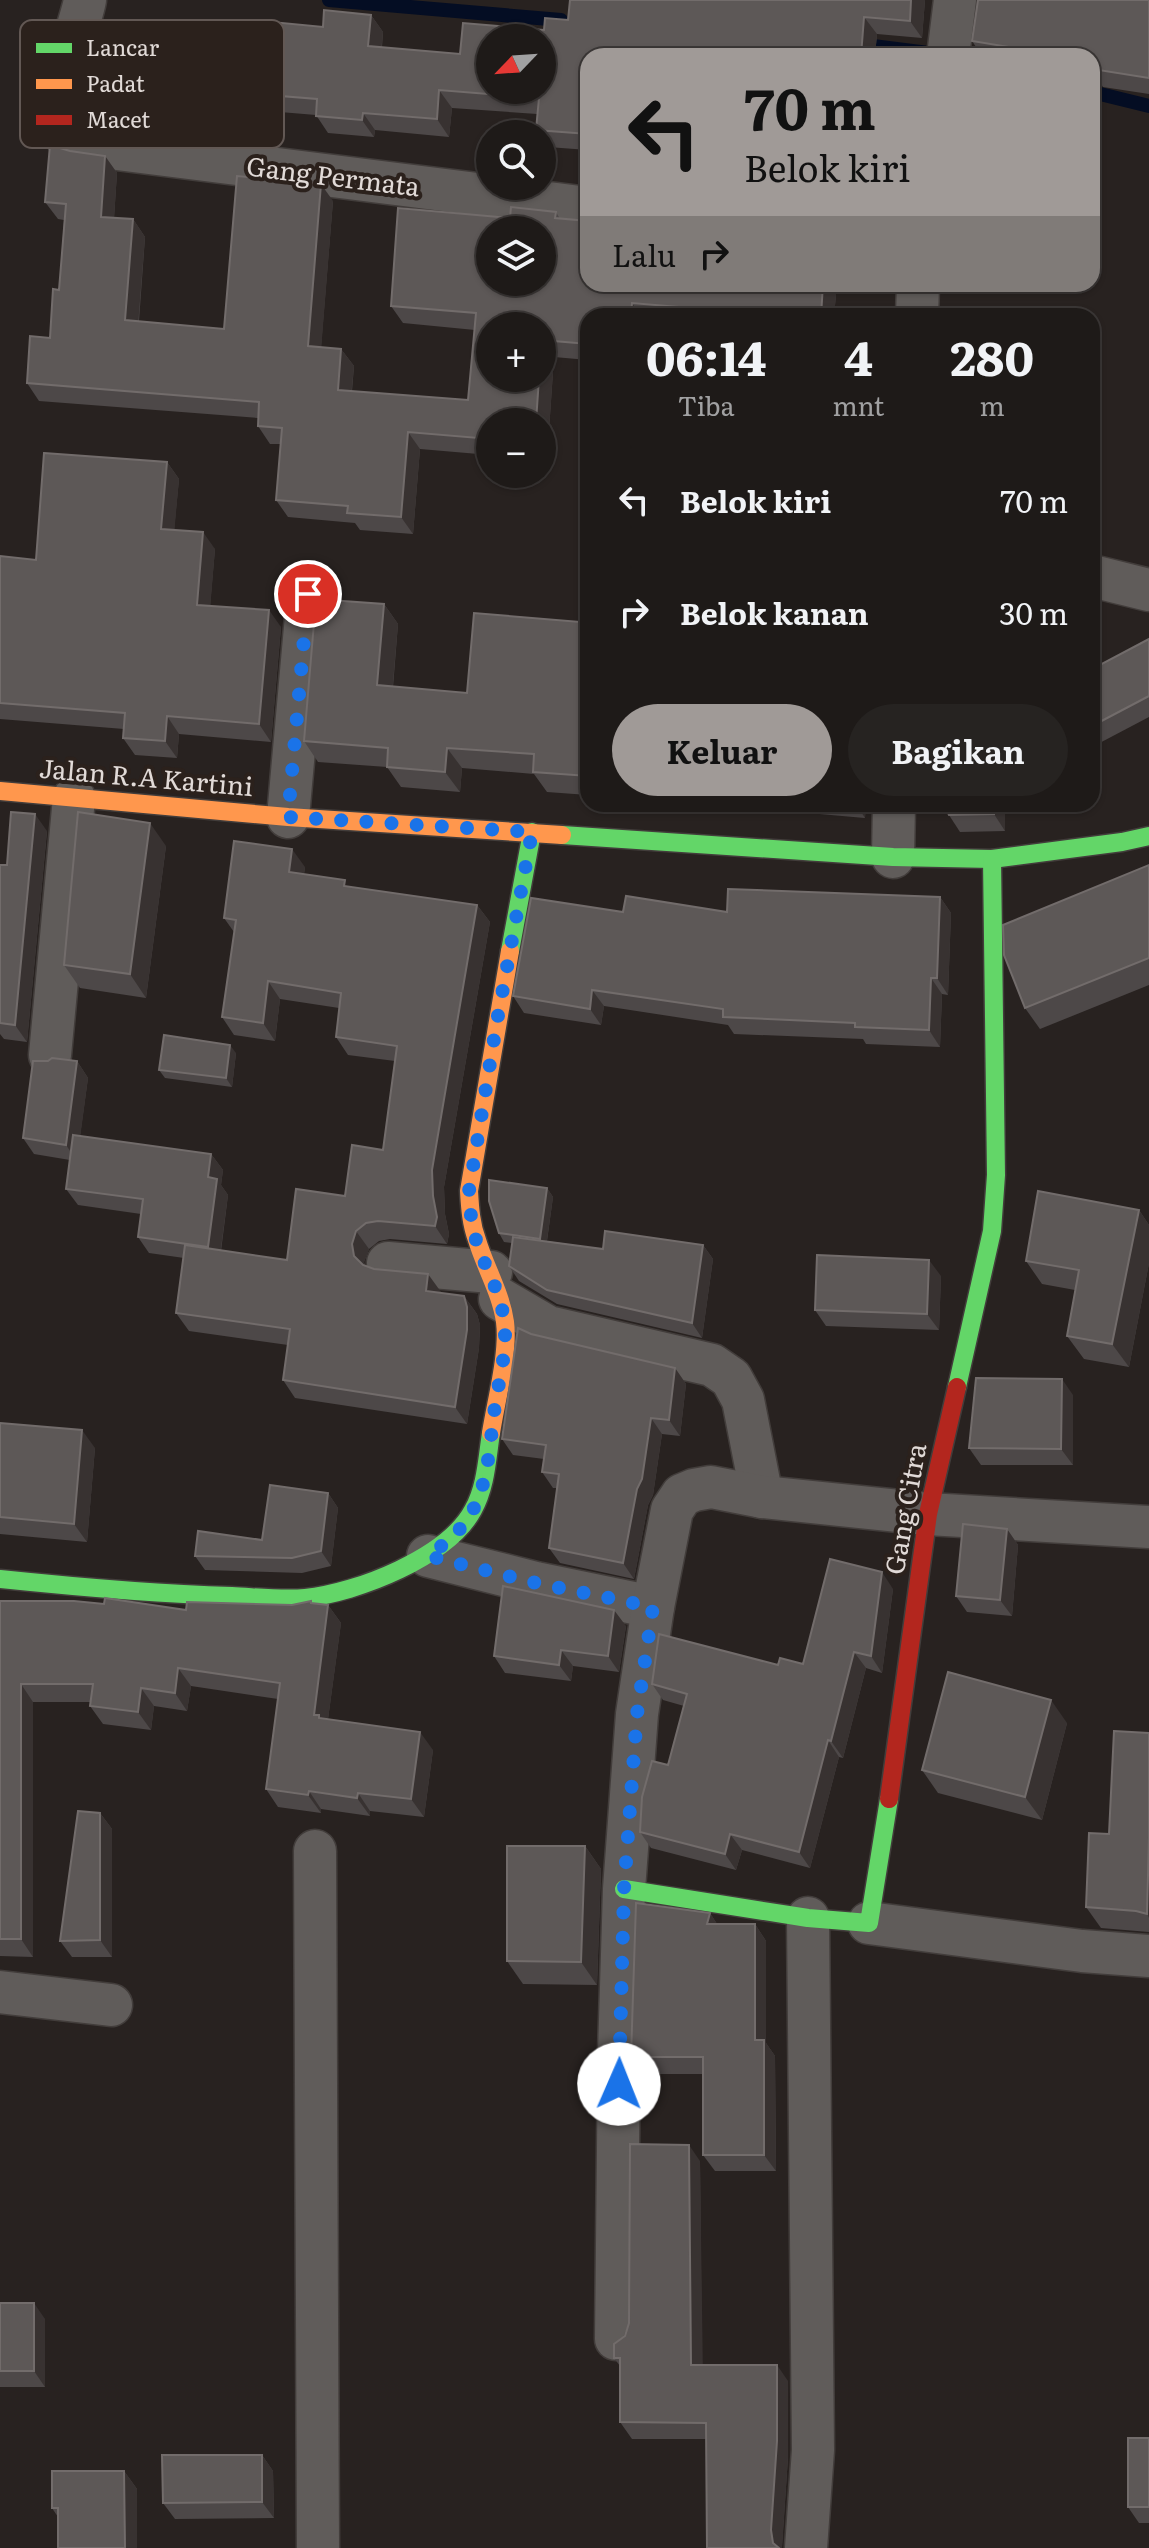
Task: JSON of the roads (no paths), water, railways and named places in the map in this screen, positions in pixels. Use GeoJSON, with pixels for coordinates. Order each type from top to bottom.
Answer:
{"type":"FeatureCollection","features":[{"type":"Feature","properties":{"kind":"street","name":"Gang Permata"},"geometry":{"type":"LineString","coordinates":[[109,148],[580,207]]}},
{"type":"Feature","properties":{"kind":"street"},"geometry":{"type":"LineString","coordinates":[[1100,578],[1149,590]]}},
{"type":"Feature","properties":{"kind":"street"},"geometry":{"type":"LineString","coordinates":[[288,817],[308,594]]}},
{"type":"Feature","properties":{"kind":"street","name":"Jalan R.A Kartini"},"geometry":{"type":"LineString","coordinates":[[0,791],[288,817],[893,857],[992,859],[1149,836]]}},
{"type":"Feature","properties":{"kind":"street"},"geometry":{"type":"LineString","coordinates":[[50,1055],[74,798]]}},
{"type":"Feature","properties":{"kind":"street"},"geometry":{"type":"LineString","coordinates":[[893,857],[894,812]]}},
{"type":"Feature","properties":{"kind":"street"},"geometry":{"type":"LineString","coordinates":[[0,1579],[153,1594],[305,1598],[359,1585],[428,1556],[462,1527],[474,1509],[483,1486],[504,1350],[505,1322],[495,1286],[477,1242],[470,1213],[469,1191],[532,832]]}},
{"type":"Feature","properties":{"kind":"street","name":"Gang Citra"},"geometry":{"type":"LineString","coordinates":[[869,1923],[898,1747],[928,1514],[992,1231],[996,1175],[992,859]]}},
{"type":"Feature","properties":{"kind":"street"},"geometry":{"type":"LineString","coordinates":[[388,1263],[495,1286],[548,1327],[712,1365],[731,1378],[743,1400],[762,1497]]}},
{"type":"Feature","properties":{"kind":"street"},"geometry":{"type":"LineString","coordinates":[[616,2339],[624,1889],[637,1714],[672,1510],[682,1495],[711,1487],[762,1497],[928,1514],[1149,1527]]}},
{"type":"Feature","properties":{"kind":"street"},"geometry":{"type":"LineString","coordinates":[[428,1556],[536,1583],[653,1607]]}},
{"type":"Feature","properties":{"kind":"street"},"geometry":{"type":"LineString","coordinates":[[315,1851],[318,2548]]}},
{"type":"Feature","properties":{"kind":"street"},"geometry":{"type":"LineString","coordinates":[[624,1889],[808,1918],[1082,1951],[1149,1956]]}},
{"type":"Feature","properties":{"kind":"street"},"geometry":{"type":"LineString","coordinates":[[806,2548],[813,2450],[808,1918]]}},
{"type":"Feature","properties":{"kind":"street"},"geometry":{"type":"LineString","coordinates":[[0,1992],[111,2005]]}},
{"type":"Feature","properties":{"kind":"waterway"},"geometry":{"type":"LineString","coordinates":[[329,0],[561,20]]}},
{"type":"Feature","properties":{"kind":"waterway"},"geometry":{"type":"LineString","coordinates":[[857,44],[889,48]]}},
{"type":"Feature","properties":{"kind":"waterway"},"geometry":{"type":"LineString","coordinates":[[1100,94],[1149,106]]}}]}
